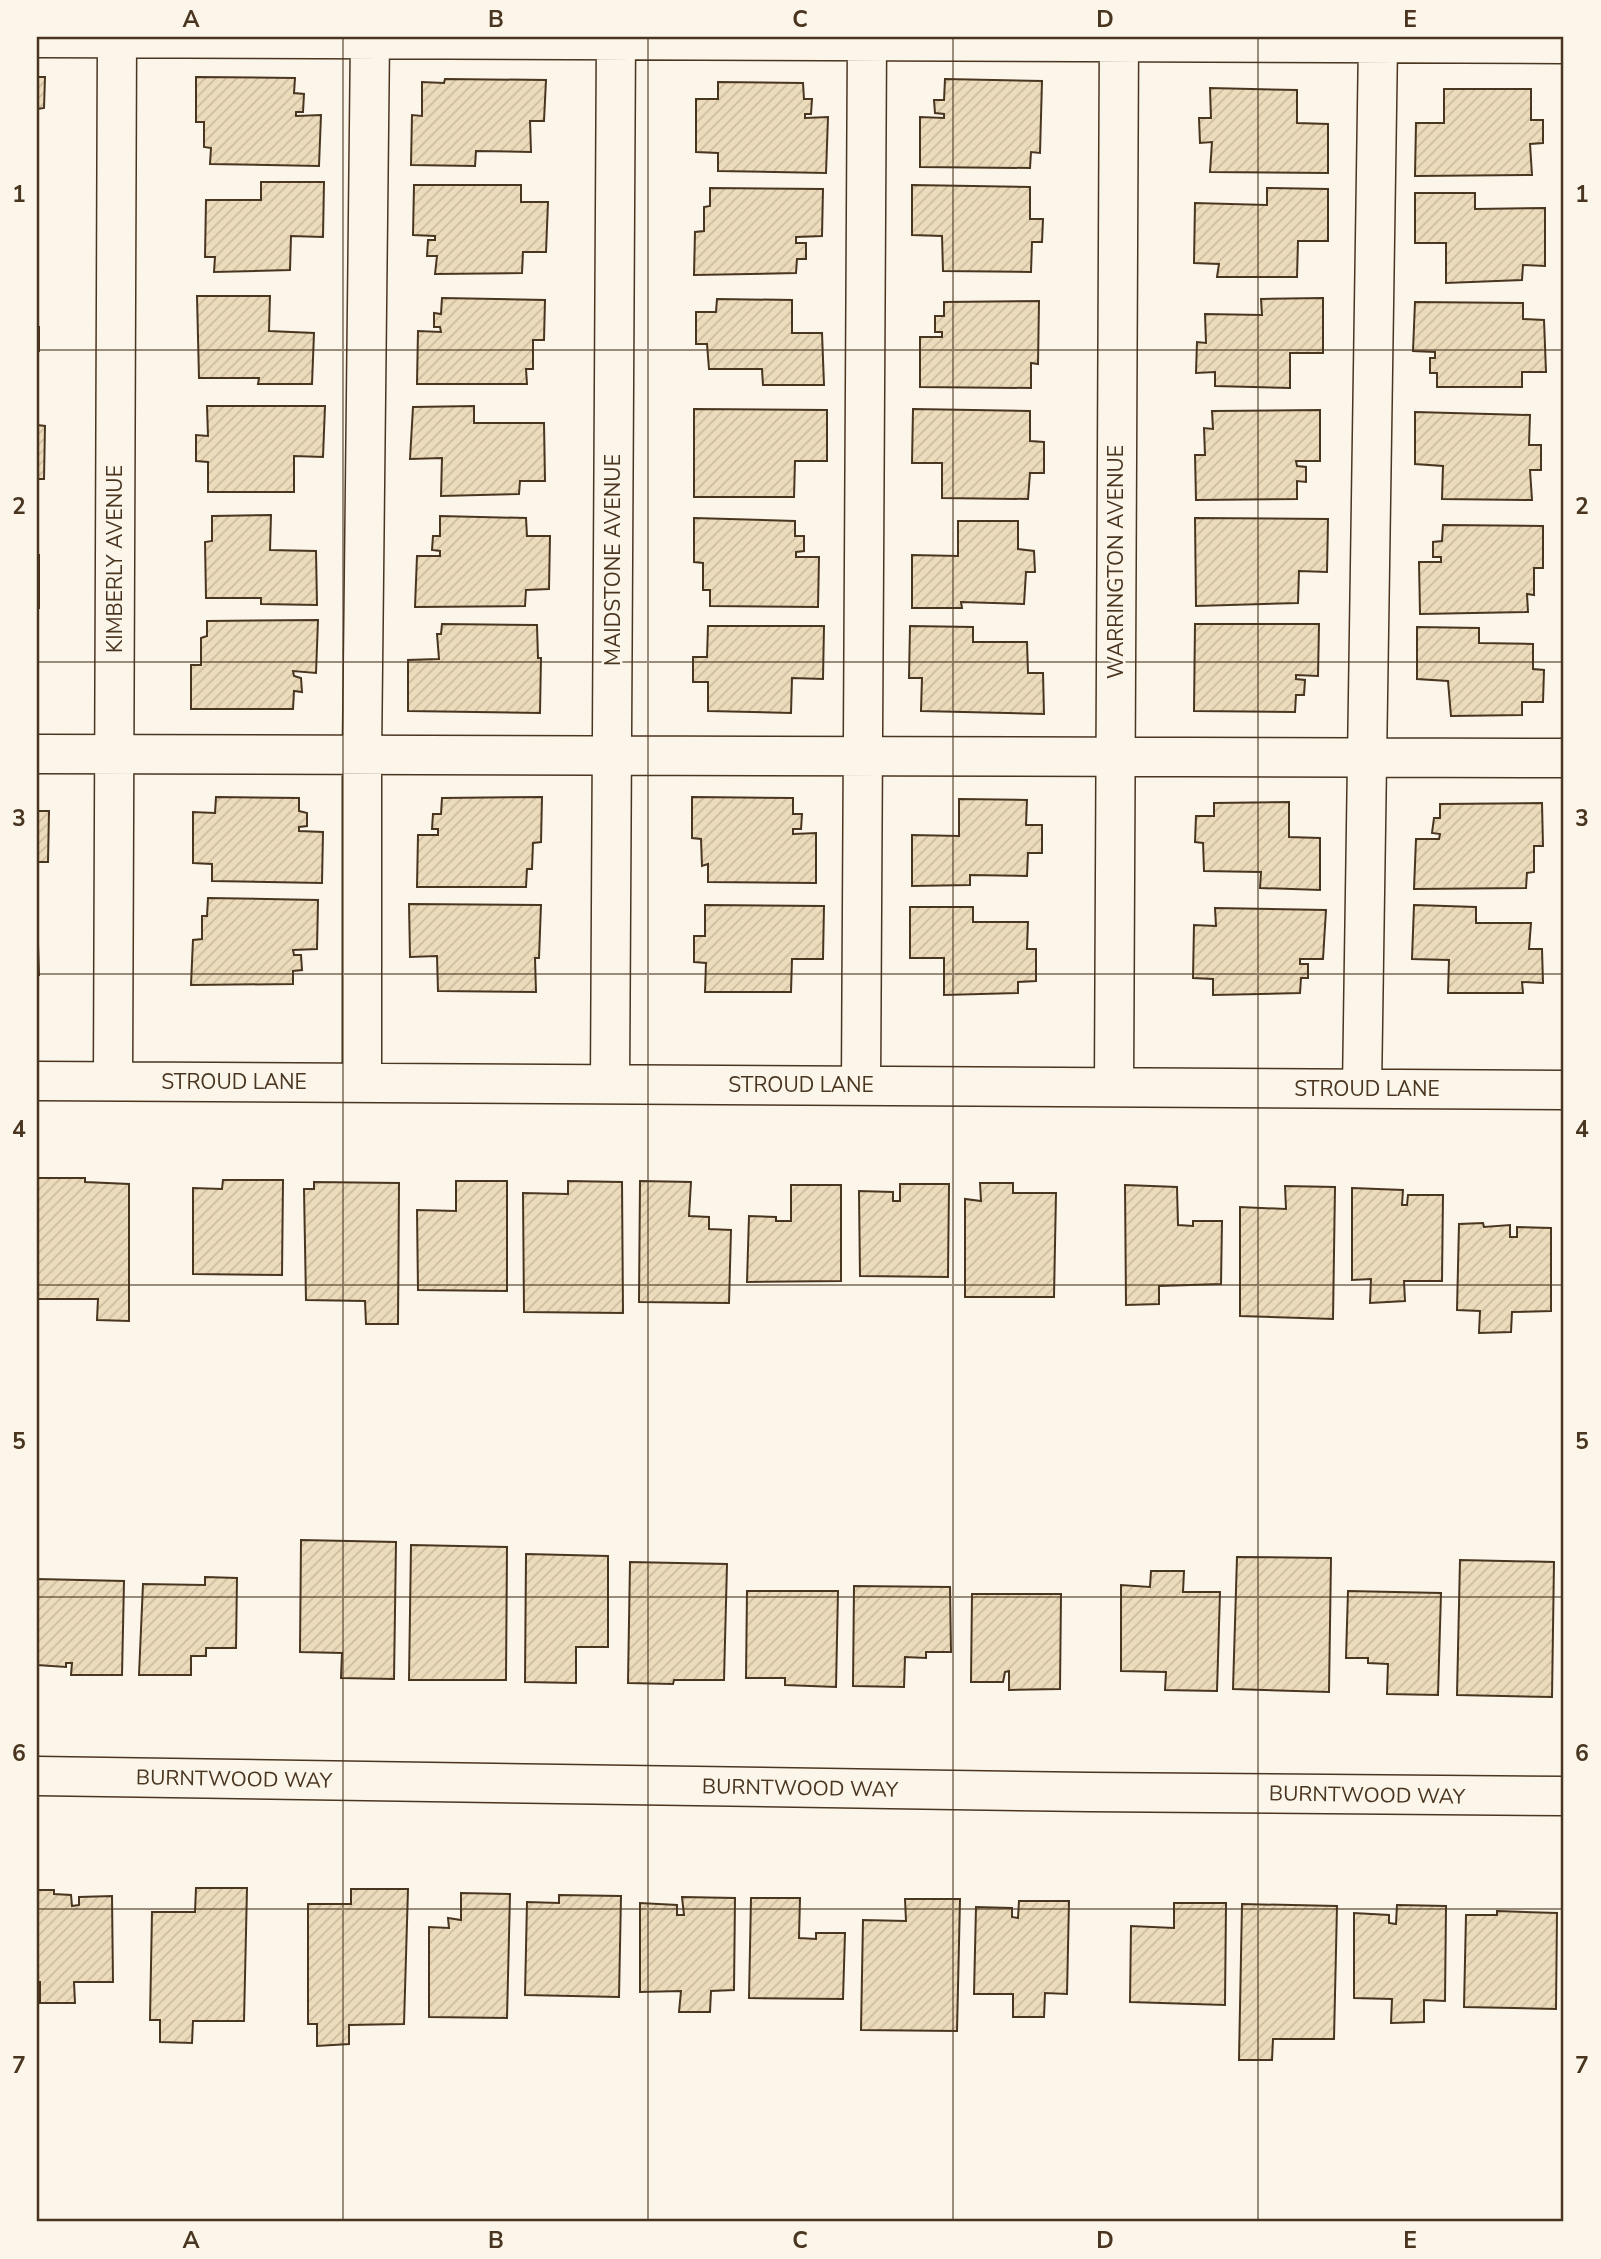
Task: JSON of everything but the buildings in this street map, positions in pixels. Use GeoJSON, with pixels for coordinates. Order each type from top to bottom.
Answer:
{"type":"FeatureCollection","features":[{"type":"Feature","properties":{"kind":"street"},"geometry":{"type":"LineString","coordinates":[[37,38],[1119,40],[1564,44]]}},
{"type":"Feature","properties":{"kind":"street","name":"KIMBERLY AVENUE"},"geometry":{"type":"LineString","coordinates":[[113,1081],[117,38]]}},
{"type":"Feature","properties":{"kind":"street"},"geometry":{"type":"LineString","coordinates":[[362,1082],[362,755],[370,39]]}},
{"type":"Feature","properties":{"kind":"street","name":"MAIDSTONE AVENUE"},"geometry":{"type":"LineString","coordinates":[[610,1084],[617,39]]}},
{"type":"Feature","properties":{"kind":"street","name":"WARRINGTON AVENUE"},"geometry":{"type":"LineString","coordinates":[[1114,1087],[1119,40]]}},
{"type":"Feature","properties":{"kind":"street"},"geometry":{"type":"LineString","coordinates":[[861,1085],[867,41]]}},
{"type":"Feature","properties":{"kind":"street"},"geometry":{"type":"LineString","coordinates":[[1362,1088],[1378,43]]}},
{"type":"Feature","properties":{"kind":"street"},"geometry":{"type":"LineString","coordinates":[[37,754],[1564,758]]}},
{"type":"Feature","properties":{"kind":"street","name":"STROUD LANE"},"geometry":{"type":"LineString","coordinates":[[37,1080],[1564,1090]]}},
{"type":"Feature","properties":{"kind":"street","name":"BURNTWOOD WAY"},"geometry":{"type":"LineString","coordinates":[[37,1776],[1089,1792],[1564,1796]]}}]}
